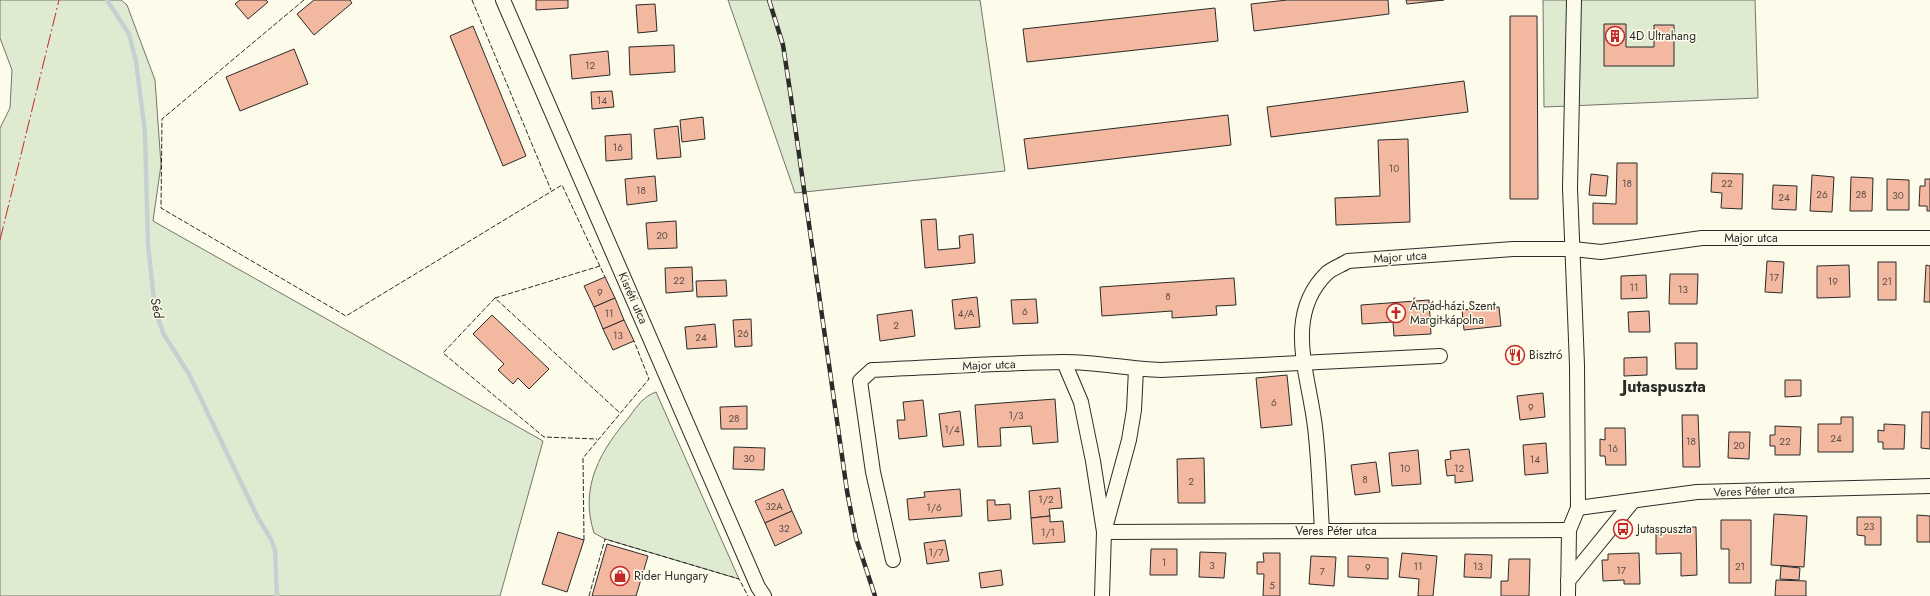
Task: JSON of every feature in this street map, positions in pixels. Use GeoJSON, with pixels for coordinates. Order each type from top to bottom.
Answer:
{"type":"FeatureCollection","features":[{"type":"Feature","properties":{"kind":"street","name":"Kisréti utca"},"geometry":{"type":"LineString","coordinates":[[503,0],[755,580],[764,596]]}},
{"type":"Feature","properties":{"kind":"street"},"geometry":{"type":"LineString","coordinates":[[1568,596],[1569,530],[1578,508],[1577,365],[1570,188],[1574,0]]}},
{"type":"Feature","properties":{"kind":"street","name":"Major utca"},"geometry":{"type":"LineString","coordinates":[[1304,363],[1301,334],[1304,312],[1315,288],[1328,272],[1348,261],[1512,249],[1573,249],[1601,252],[1702,238],[1930,238]]}},
{"type":"Feature","properties":{"kind":"street","name":"Major utca"},"geometry":{"type":"LineString","coordinates":[[893,560],[873,472],[860,381],[872,370],[1064,362],[1102,363],[1136,369],[1161,370],[1440,356]]}},
{"type":"Feature","properties":{"kind":"street"},"geometry":{"type":"LineString","coordinates":[[1064,362],[1081,402],[1093,461],[1104,532],[1102,596]]}},
{"type":"Feature","properties":{"kind":"street"},"geometry":{"type":"LineString","coordinates":[[1304,363],[1315,426],[1322,531]]}},
{"type":"Feature","properties":{"kind":"street"},"geometry":{"type":"LineString","coordinates":[[1104,532],[1129,440],[1134,410],[1136,369]]}},
{"type":"Feature","properties":{"kind":"street","name":"Veres Péter utca"},"geometry":{"type":"LineString","coordinates":[[1578,508],[1698,492],[1930,486]]}},
{"type":"Feature","properties":{"kind":"street"},"geometry":{"type":"LineString","coordinates":[[1568,581],[1634,501]]}},
{"type":"Feature","properties":{"kind":"street","name":"Veres Péter utca"},"geometry":{"type":"LineString","coordinates":[[1104,532],[1569,530]]}},
{"type":"Feature","properties":{"kind":"green space"},"geometry":{"type":"Polygon","coordinates":[[[0,0],[121,0],[127,5],[155,80],[161,165],[153,221],[543,441],[500,596],[0,596],[0,128],[10,108],[12,70],[0,38],[0,0]]]}},
{"type":"Feature","properties":{"kind":"green space"},"geometry":{"type":"Polygon","coordinates":[[[728,0],[980,0],[1005,171],[795,193],[728,0]]]}},
{"type":"Feature","properties":{"kind":"green space"},"geometry":{"type":"Polygon","coordinates":[[[1543,0],[1755,0],[1758,98],[1544,107],[1543,0]]]}},
{"type":"Feature","properties":{"kind":"green space"},"geometry":{"type":"Polygon","coordinates":[[[656,392],[739,579],[605,539],[594,533],[590,516],[589,500],[591,484],[602,456],[610,442],[641,402],[656,392]]]}},
{"type":"Feature","properties":{"kind":"building"},"geometry":{"type":"Polygon","coordinates":[[[240,0],[266,0],[268,2],[248,19],[235,4],[240,0]]]}},
{"type":"Feature","properties":{"kind":"building"},"geometry":{"type":"Polygon","coordinates":[[[314,0],[350,0],[352,3],[314,35],[297,14],[314,0]]]}},
{"type":"Feature","properties":{"kind":"building"},"geometry":{"type":"Polygon","coordinates":[[[536,0],[568,0],[568,8],[536,10],[536,0]]]}},
{"type":"Feature","properties":{"kind":"building"},"geometry":{"type":"Polygon","coordinates":[[[1287,0],[1388,0],[1389,14],[1254,31],[1251,4],[1287,0]]]}},
{"type":"Feature","properties":{"kind":"building"},"geometry":{"type":"Polygon","coordinates":[[[1406,0],[1444,0],[1407,4],[1406,0]]]}},
{"type":"Feature","properties":{"kind":"building"},"geometry":{"type":"Polygon","coordinates":[[[655,4],[657,31],[638,33],[636,5],[655,4]]]}},
{"type":"Feature","properties":{"kind":"building"},"geometry":{"type":"Polygon","coordinates":[[[1215,8],[1218,41],[1027,62],[1023,29],[1215,8]]]}},
{"type":"Feature","properties":{"kind":"building"},"geometry":{"type":"Polygon","coordinates":[[[1510,16],[1537,16],[1538,199],[1510,199],[1510,16]]]}},
{"type":"Feature","properties":{"kind":"building","name":"4D Ultrahang"},"geometry":{"type":"Polygon","coordinates":[[[1604,24],[1626,24],[1626,47],[1654,47],[1654,25],[1674,25],[1674,66],[1604,66],[1604,24]]]}},
{"type":"Feature","properties":{"kind":"building"},"geometry":{"type":"Polygon","coordinates":[[[473,26],[526,156],[503,166],[450,36],[473,26]]]}},
{"type":"Feature","properties":{"kind":"building"},"geometry":{"type":"Polygon","coordinates":[[[674,45],[675,72],[630,75],[629,47],[674,45]]]}},
{"type":"Feature","properties":{"kind":"building"},"geometry":{"type":"Polygon","coordinates":[[[294,49],[308,84],[240,111],[226,77],[294,49]]]}},
{"type":"Feature","properties":{"kind":"building"},"geometry":{"type":"Polygon","coordinates":[[[608,51],[610,75],[572,79],[570,55],[608,51]]]}},
{"type":"Feature","properties":{"kind":"building"},"geometry":{"type":"Polygon","coordinates":[[[1464,81],[1468,112],[1271,137],[1267,107],[1464,81]]]}},
{"type":"Feature","properties":{"kind":"building"},"geometry":{"type":"Polygon","coordinates":[[[612,91],[614,107],[592,109],[591,92],[612,91]]]}},
{"type":"Feature","properties":{"kind":"building"},"geometry":{"type":"Polygon","coordinates":[[[1228,115],[1231,145],[1028,169],[1024,139],[1228,115]]]}},
{"type":"Feature","properties":{"kind":"building"},"geometry":{"type":"Polygon","coordinates":[[[703,117],[705,139],[682,142],[680,120],[703,117]]]}},
{"type":"Feature","properties":{"kind":"building"},"geometry":{"type":"Polygon","coordinates":[[[678,126],[681,157],[657,159],[654,129],[678,126]]]}},
{"type":"Feature","properties":{"kind":"building"},"geometry":{"type":"Polygon","coordinates":[[[631,134],[632,159],[606,161],[605,136],[631,134]]]}},
{"type":"Feature","properties":{"kind":"building"},"geometry":{"type":"Polygon","coordinates":[[[1408,139],[1410,222],[1336,225],[1335,198],[1380,196],[1378,140],[1408,139]]]}},
{"type":"Feature","properties":{"kind":"building"},"geometry":{"type":"Polygon","coordinates":[[[1617,163],[1637,163],[1637,224],[1593,224],[1593,203],[1616,204],[1617,163]]]}},
{"type":"Feature","properties":{"kind":"building"},"geometry":{"type":"Polygon","coordinates":[[[1712,173],[1743,174],[1742,209],[1721,208],[1722,193],[1711,192],[1712,173]]]}},
{"type":"Feature","properties":{"kind":"building"},"geometry":{"type":"Polygon","coordinates":[[[1591,174],[1608,176],[1606,196],[1589,195],[1591,174]]]}},
{"type":"Feature","properties":{"kind":"building"},"geometry":{"type":"Polygon","coordinates":[[[1812,175],[1834,177],[1832,212],[1810,211],[1812,175]]]}},
{"type":"Feature","properties":{"kind":"building"},"geometry":{"type":"Polygon","coordinates":[[[655,176],[657,201],[627,205],[625,179],[655,176]]]}},
{"type":"Feature","properties":{"kind":"building"},"geometry":{"type":"Polygon","coordinates":[[[1851,177],[1873,178],[1872,211],[1850,211],[1851,177]]]}},
{"type":"Feature","properties":{"kind":"building"},"geometry":{"type":"Polygon","coordinates":[[[1887,179],[1909,180],[1909,210],[1887,210],[1887,179]]]}},
{"type":"Feature","properties":{"kind":"building"},"geometry":{"type":"Polygon","coordinates":[[[1925,179],[1930,179],[1930,211],[1927,211],[1927,206],[1919,206],[1920,186],[1925,186],[1925,179]]]}},
{"type":"Feature","properties":{"kind":"building"},"geometry":{"type":"Polygon","coordinates":[[[1773,185],[1797,186],[1796,210],[1772,209],[1773,185]]]}},
{"type":"Feature","properties":{"kind":"building"},"geometry":{"type":"Polygon","coordinates":[[[936,219],[938,250],[960,248],[959,236],[973,234],[975,263],[925,268],[921,220],[936,219]]]}},
{"type":"Feature","properties":{"kind":"building"},"geometry":{"type":"Polygon","coordinates":[[[676,221],[677,248],[648,249],[646,223],[676,221]]]}},
{"type":"Feature","properties":{"kind":"building"},"geometry":{"type":"Polygon","coordinates":[[[1767,261],[1784,262],[1782,293],[1765,292],[1767,261]]]}},
{"type":"Feature","properties":{"kind":"building"},"geometry":{"type":"Polygon","coordinates":[[[1878,262],[1896,262],[1896,300],[1878,300],[1878,262]]]}},
{"type":"Feature","properties":{"kind":"building"},"geometry":{"type":"Polygon","coordinates":[[[1849,265],[1850,297],[1817,298],[1817,266],[1849,265]]]}},
{"type":"Feature","properties":{"kind":"building"},"geometry":{"type":"Polygon","coordinates":[[[1926,265],[1930,266],[1930,302],[1924,302],[1926,265]]]}},
{"type":"Feature","properties":{"kind":"building"},"geometry":{"type":"Polygon","coordinates":[[[692,267],[693,291],[666,293],[665,268],[692,267]]]}},
{"type":"Feature","properties":{"kind":"building"},"geometry":{"type":"Polygon","coordinates":[[[1670,274],[1698,274],[1697,304],[1669,304],[1670,274]]]}},
{"type":"Feature","properties":{"kind":"building"},"geometry":{"type":"Polygon","coordinates":[[[1646,275],[1647,298],[1621,299],[1621,276],[1646,275]]]}},
{"type":"Feature","properties":{"kind":"building"},"geometry":{"type":"Polygon","coordinates":[[[605,277],[615,298],[594,307],[584,286],[605,277]]]}},
{"type":"Feature","properties":{"kind":"building"},"geometry":{"type":"Polygon","coordinates":[[[1234,278],[1236,305],[1216,306],[1217,315],[1172,318],[1172,311],[1102,316],[1100,287],[1234,278]]]}},
{"type":"Feature","properties":{"kind":"building"},"geometry":{"type":"Polygon","coordinates":[[[726,280],[727,296],[697,297],[696,281],[726,280]]]}},
{"type":"Feature","properties":{"kind":"building"},"geometry":{"type":"Polygon","coordinates":[[[977,297],[980,327],[955,329],[952,300],[977,297]]]}},
{"type":"Feature","properties":{"kind":"building"},"geometry":{"type":"Polygon","coordinates":[[[615,298],[624,320],[603,329],[594,307],[615,298]]]}},
{"type":"Feature","properties":{"kind":"building"},"geometry":{"type":"Polygon","coordinates":[[[1036,299],[1038,323],[1013,324],[1011,300],[1036,299]]]}},
{"type":"Feature","properties":{"kind":"building","name":"Árpád-házi Szent Margit-kápolna"},"geometry":{"type":"Polygon","coordinates":[[[1429,300],[1431,334],[1394,336],[1393,322],[1362,324],[1361,305],[1429,300]]]}},
{"type":"Feature","properties":{"kind":"building"},"geometry":{"type":"Polygon","coordinates":[[[1499,307],[1501,326],[1464,330],[1462,310],[1499,307]]]}},
{"type":"Feature","properties":{"kind":"building"},"geometry":{"type":"Polygon","coordinates":[[[912,310],[915,336],[880,341],[877,315],[912,310]]]}},
{"type":"Feature","properties":{"kind":"building"},"geometry":{"type":"Polygon","coordinates":[[[1649,311],[1650,332],[1629,332],[1628,312],[1649,311]]]}},
{"type":"Feature","properties":{"kind":"building"},"geometry":{"type":"Polygon","coordinates":[[[492,315],[549,369],[529,389],[518,378],[513,384],[498,370],[504,364],[473,334],[492,315]]]}},
{"type":"Feature","properties":{"kind":"building"},"geometry":{"type":"Polygon","coordinates":[[[751,319],[752,346],[735,347],[733,320],[751,319]]]}},
{"type":"Feature","properties":{"kind":"building"},"geometry":{"type":"Polygon","coordinates":[[[624,320],[634,341],[613,350],[603,329],[624,320]]]}},
{"type":"Feature","properties":{"kind":"building"},"geometry":{"type":"Polygon","coordinates":[[[715,324],[717,347],[687,349],[685,327],[715,324]]]}},
{"type":"Feature","properties":{"kind":"building"},"geometry":{"type":"Polygon","coordinates":[[[1675,343],[1697,343],[1697,369],[1676,369],[1675,343]]]}},
{"type":"Feature","properties":{"kind":"building"},"geometry":{"type":"Polygon","coordinates":[[[1647,357],[1647,375],[1624,376],[1624,358],[1647,357]]]}},
{"type":"Feature","properties":{"kind":"building"},"geometry":{"type":"Polygon","coordinates":[[[1287,375],[1292,425],[1261,428],[1256,378],[1287,375]]]}},
{"type":"Feature","properties":{"kind":"building"},"geometry":{"type":"Polygon","coordinates":[[[1785,380],[1801,380],[1801,396],[1785,397],[1785,380]]]}},
{"type":"Feature","properties":{"kind":"building"},"geometry":{"type":"Polygon","coordinates":[[[1543,393],[1545,417],[1520,420],[1517,396],[1543,393]]]}},
{"type":"Feature","properties":{"kind":"building"},"geometry":{"type":"Polygon","coordinates":[[[1055,399],[1058,442],[1033,444],[1031,426],[1000,428],[1001,446],[978,447],[975,405],[1055,399]]]}},
{"type":"Feature","properties":{"kind":"building"},"geometry":{"type":"Polygon","coordinates":[[[923,400],[927,436],[899,439],[897,420],[905,420],[903,402],[923,400]]]}},
{"type":"Feature","properties":{"kind":"building"},"geometry":{"type":"Polygon","coordinates":[[[747,406],[747,429],[721,429],[720,407],[747,406]]]}},
{"type":"Feature","properties":{"kind":"building"},"geometry":{"type":"Polygon","coordinates":[[[960,411],[964,445],[943,447],[939,414],[960,411]]]}},
{"type":"Feature","properties":{"kind":"building"},"geometry":{"type":"Polygon","coordinates":[[[1922,412],[1930,412],[1930,449],[1921,448],[1922,412]]]}},
{"type":"Feature","properties":{"kind":"building"},"geometry":{"type":"Polygon","coordinates":[[[1682,415],[1698,415],[1700,467],[1683,467],[1682,415]]]}},
{"type":"Feature","properties":{"kind":"building"},"geometry":{"type":"Polygon","coordinates":[[[1841,417],[1853,417],[1853,452],[1818,452],[1818,424],[1841,424],[1841,417]]]}},
{"type":"Feature","properties":{"kind":"building"},"geometry":{"type":"Polygon","coordinates":[[[1884,424],[1905,425],[1904,449],[1883,449],[1883,442],[1878,442],[1878,430],[1884,431],[1884,424]]]}},
{"type":"Feature","properties":{"kind":"building"},"geometry":{"type":"Polygon","coordinates":[[[1775,426],[1801,427],[1800,455],[1775,455],[1775,446],[1770,446],[1770,435],[1775,435],[1775,426]]]}},
{"type":"Feature","properties":{"kind":"building"},"geometry":{"type":"Polygon","coordinates":[[[1605,428],[1625,428],[1626,465],[1606,465],[1605,456],[1600,456],[1600,439],[1605,440],[1605,428]]]}},
{"type":"Feature","properties":{"kind":"building"},"geometry":{"type":"Polygon","coordinates":[[[1729,432],[1750,432],[1749,459],[1728,458],[1729,432]]]}},
{"type":"Feature","properties":{"kind":"building"},"geometry":{"type":"Polygon","coordinates":[[[1546,443],[1548,473],[1525,475],[1523,445],[1546,443]]]}},
{"type":"Feature","properties":{"kind":"building"},"geometry":{"type":"Polygon","coordinates":[[[734,447],[765,448],[764,470],[733,469],[734,447]]]}},
{"type":"Feature","properties":{"kind":"building"},"geometry":{"type":"Polygon","coordinates":[[[1469,449],[1473,481],[1455,483],[1455,475],[1447,476],[1445,460],[1451,459],[1450,451],[1469,449]]]}},
{"type":"Feature","properties":{"kind":"building"},"geometry":{"type":"Polygon","coordinates":[[[1418,450],[1421,484],[1392,486],[1389,453],[1418,450]]]}},
{"type":"Feature","properties":{"kind":"building"},"geometry":{"type":"Polygon","coordinates":[[[1204,458],[1205,503],[1178,503],[1177,459],[1204,458]]]}},
{"type":"Feature","properties":{"kind":"building"},"geometry":{"type":"Polygon","coordinates":[[[1376,462],[1380,492],[1355,495],[1351,465],[1376,462]]]}},
{"type":"Feature","properties":{"kind":"building"},"geometry":{"type":"Polygon","coordinates":[[[1060,488],[1062,508],[1049,509],[1050,516],[1031,518],[1029,491],[1060,488]]]}},
{"type":"Feature","properties":{"kind":"building"},"geometry":{"type":"Polygon","coordinates":[[[783,489],[792,511],[765,523],[755,501],[783,489]]]}},
{"type":"Feature","properties":{"kind":"building"},"geometry":{"type":"Polygon","coordinates":[[[960,489],[962,516],[909,520],[907,499],[925,497],[924,492],[960,489]]]}},
{"type":"Feature","properties":{"kind":"building"},"geometry":{"type":"Polygon","coordinates":[[[987,500],[995,500],[995,505],[1010,504],[1011,519],[988,521],[987,500]]]}},
{"type":"Feature","properties":{"kind":"building"},"geometry":{"type":"Polygon","coordinates":[[[792,511],[802,533],[775,546],[765,523],[792,511]]]}},
{"type":"Feature","properties":{"kind":"building"},"geometry":{"type":"Polygon","coordinates":[[[1774,514],[1807,516],[1804,567],[1771,565],[1774,514]]]}},
{"type":"Feature","properties":{"kind":"building"},"geometry":{"type":"Polygon","coordinates":[[[1917,515],[1930,516],[1930,542],[1917,542],[1917,515]]]}},
{"type":"Feature","properties":{"kind":"building"},"geometry":{"type":"Polygon","coordinates":[[[1050,516],[1050,522],[1063,521],[1065,542],[1033,544],[1031,518],[1050,516]]]}},
{"type":"Feature","properties":{"kind":"building"},"geometry":{"type":"Polygon","coordinates":[[[1857,517],[1881,517],[1881,545],[1865,545],[1865,536],[1857,535],[1857,517]]]}},
{"type":"Feature","properties":{"kind":"building"},"geometry":{"type":"Polygon","coordinates":[[[1721,520],[1751,520],[1751,583],[1729,583],[1729,549],[1721,549],[1721,520]]]}},
{"type":"Feature","properties":{"kind":"building"},"geometry":{"type":"Polygon","coordinates":[[[1696,527],[1697,575],[1681,576],[1681,553],[1656,554],[1656,528],[1696,527]]]}},
{"type":"Feature","properties":{"kind":"building"},"geometry":{"type":"Polygon","coordinates":[[[558,532],[584,540],[567,592],[542,584],[558,532]]]}},
{"type":"Feature","properties":{"kind":"building"},"geometry":{"type":"Polygon","coordinates":[[[945,540],[949,561],[927,564],[924,543],[945,540]]]}},
{"type":"Feature","properties":{"kind":"building","name":"Rider Hungary"},"geometry":{"type":"Polygon","coordinates":[[[607,544],[648,556],[636,596],[592,596],[607,544]]]}},
{"type":"Feature","properties":{"kind":"building"},"geometry":{"type":"Polygon","coordinates":[[[1151,549],[1177,549],[1177,575],[1150,575],[1151,549]]]}},
{"type":"Feature","properties":{"kind":"building"},"geometry":{"type":"Polygon","coordinates":[[[1200,552],[1226,553],[1224,578],[1199,577],[1200,552]]]}},
{"type":"Feature","properties":{"kind":"building"},"geometry":{"type":"Polygon","coordinates":[[[1263,553],[1280,553],[1280,596],[1263,596],[1264,574],[1257,574],[1257,562],[1264,562],[1263,553]]]}},
{"type":"Feature","properties":{"kind":"building"},"geometry":{"type":"Polygon","coordinates":[[[1402,553],[1437,556],[1433,596],[1418,596],[1419,579],[1399,577],[1402,553]]]}},
{"type":"Feature","properties":{"kind":"building"},"geometry":{"type":"Polygon","coordinates":[[[1639,553],[1640,584],[1624,584],[1624,580],[1603,581],[1602,560],[1608,560],[1608,554],[1639,553]]]}},
{"type":"Feature","properties":{"kind":"building"},"geometry":{"type":"Polygon","coordinates":[[[1465,554],[1492,555],[1491,578],[1464,577],[1465,554]]]}},
{"type":"Feature","properties":{"kind":"building"},"geometry":{"type":"Polygon","coordinates":[[[1311,556],[1336,557],[1334,586],[1309,584],[1311,556]]]}},
{"type":"Feature","properties":{"kind":"building"},"geometry":{"type":"Polygon","coordinates":[[[1348,556],[1388,558],[1388,579],[1348,577],[1348,556]]]}},
{"type":"Feature","properties":{"kind":"building"},"geometry":{"type":"Polygon","coordinates":[[[1509,559],[1530,559],[1529,596],[1501,596],[1501,581],[1508,581],[1509,559]]]}},
{"type":"Feature","properties":{"kind":"building"},"geometry":{"type":"Polygon","coordinates":[[[1781,566],[1800,568],[1799,580],[1780,579],[1781,566]]]}},
{"type":"Feature","properties":{"kind":"building"},"geometry":{"type":"Polygon","coordinates":[[[1001,570],[1003,585],[981,588],[979,573],[1001,570]]]}},
{"type":"Feature","properties":{"kind":"building"},"geometry":{"type":"Polygon","coordinates":[[[1776,580],[1806,581],[1806,596],[1775,596],[1776,580]]]}},
{"type":"Feature","properties":{"kind":"waterway","name":"Séd"},"geometry":{"type":"LineString","coordinates":[[107,0],[129,34],[136,61],[145,133],[148,245],[155,310],[164,335],[189,374],[258,518],[271,539],[275,550],[277,596]]}},
{"type":"Feature","properties":{"kind":"railway"},"geometry":{"type":"LineString","coordinates":[[769,0],[783,45],[847,491],[856,538],[875,596]]}},
{"type":"Feature","properties":{"kind":"fence"},"geometry":{"type":"LineString","coordinates":[[304,0],[162,119],[161,208],[346,316],[562,185],[605,277]]}},
{"type":"Feature","properties":{"kind":"fence"},"geometry":{"type":"LineString","coordinates":[[472,0],[551,190]]}},
{"type":"Feature","properties":{"kind":"fence"},"geometry":{"type":"LineString","coordinates":[[600,266],[495,298],[620,413]]}},
{"type":"Feature","properties":{"kind":"fence"},"geometry":{"type":"LineString","coordinates":[[495,298],[443,353],[544,437],[597,439]]}},
{"type":"Feature","properties":{"kind":"fence"},"geometry":{"type":"LineString","coordinates":[[584,540],[583,458],[649,379],[634,341]]}},
{"type":"Feature","properties":{"kind":"fence"},"geometry":{"type":"LineString","coordinates":[[589,596],[605,539],[739,579],[748,596]]}},
{"type":"Feature","properties":{"kind":"power"},"geometry":{"type":"LineString","coordinates":[[0,240],[59,0]]}},
{"type":"Feature","properties":{"kind":"place","name":"4D Ultrahang"},"geometry":{"type":"Point","coordinates":[1615,36]}},
{"type":"Feature","properties":{"kind":"place","name":"Árpád-házi Szent Margit-kápolna"},"geometry":{"type":"Point","coordinates":[1396,313]}},
{"type":"Feature","properties":{"kind":"place","name":"Bisztró"},"geometry":{"type":"Point","coordinates":[1515,355]}},
{"type":"Feature","properties":{"kind":"place","name":"Jutaspuszta"},"geometry":{"type":"Point","coordinates":[1623,529]}},
{"type":"Feature","properties":{"kind":"place","name":"Rider Hungary"},"geometry":{"type":"Point","coordinates":[620,576]}},
{"type":"Feature","properties":{"kind":"district","name":"Jutaspuszta"},"geometry":{"type":"Point","coordinates":[1664,386]}}]}
